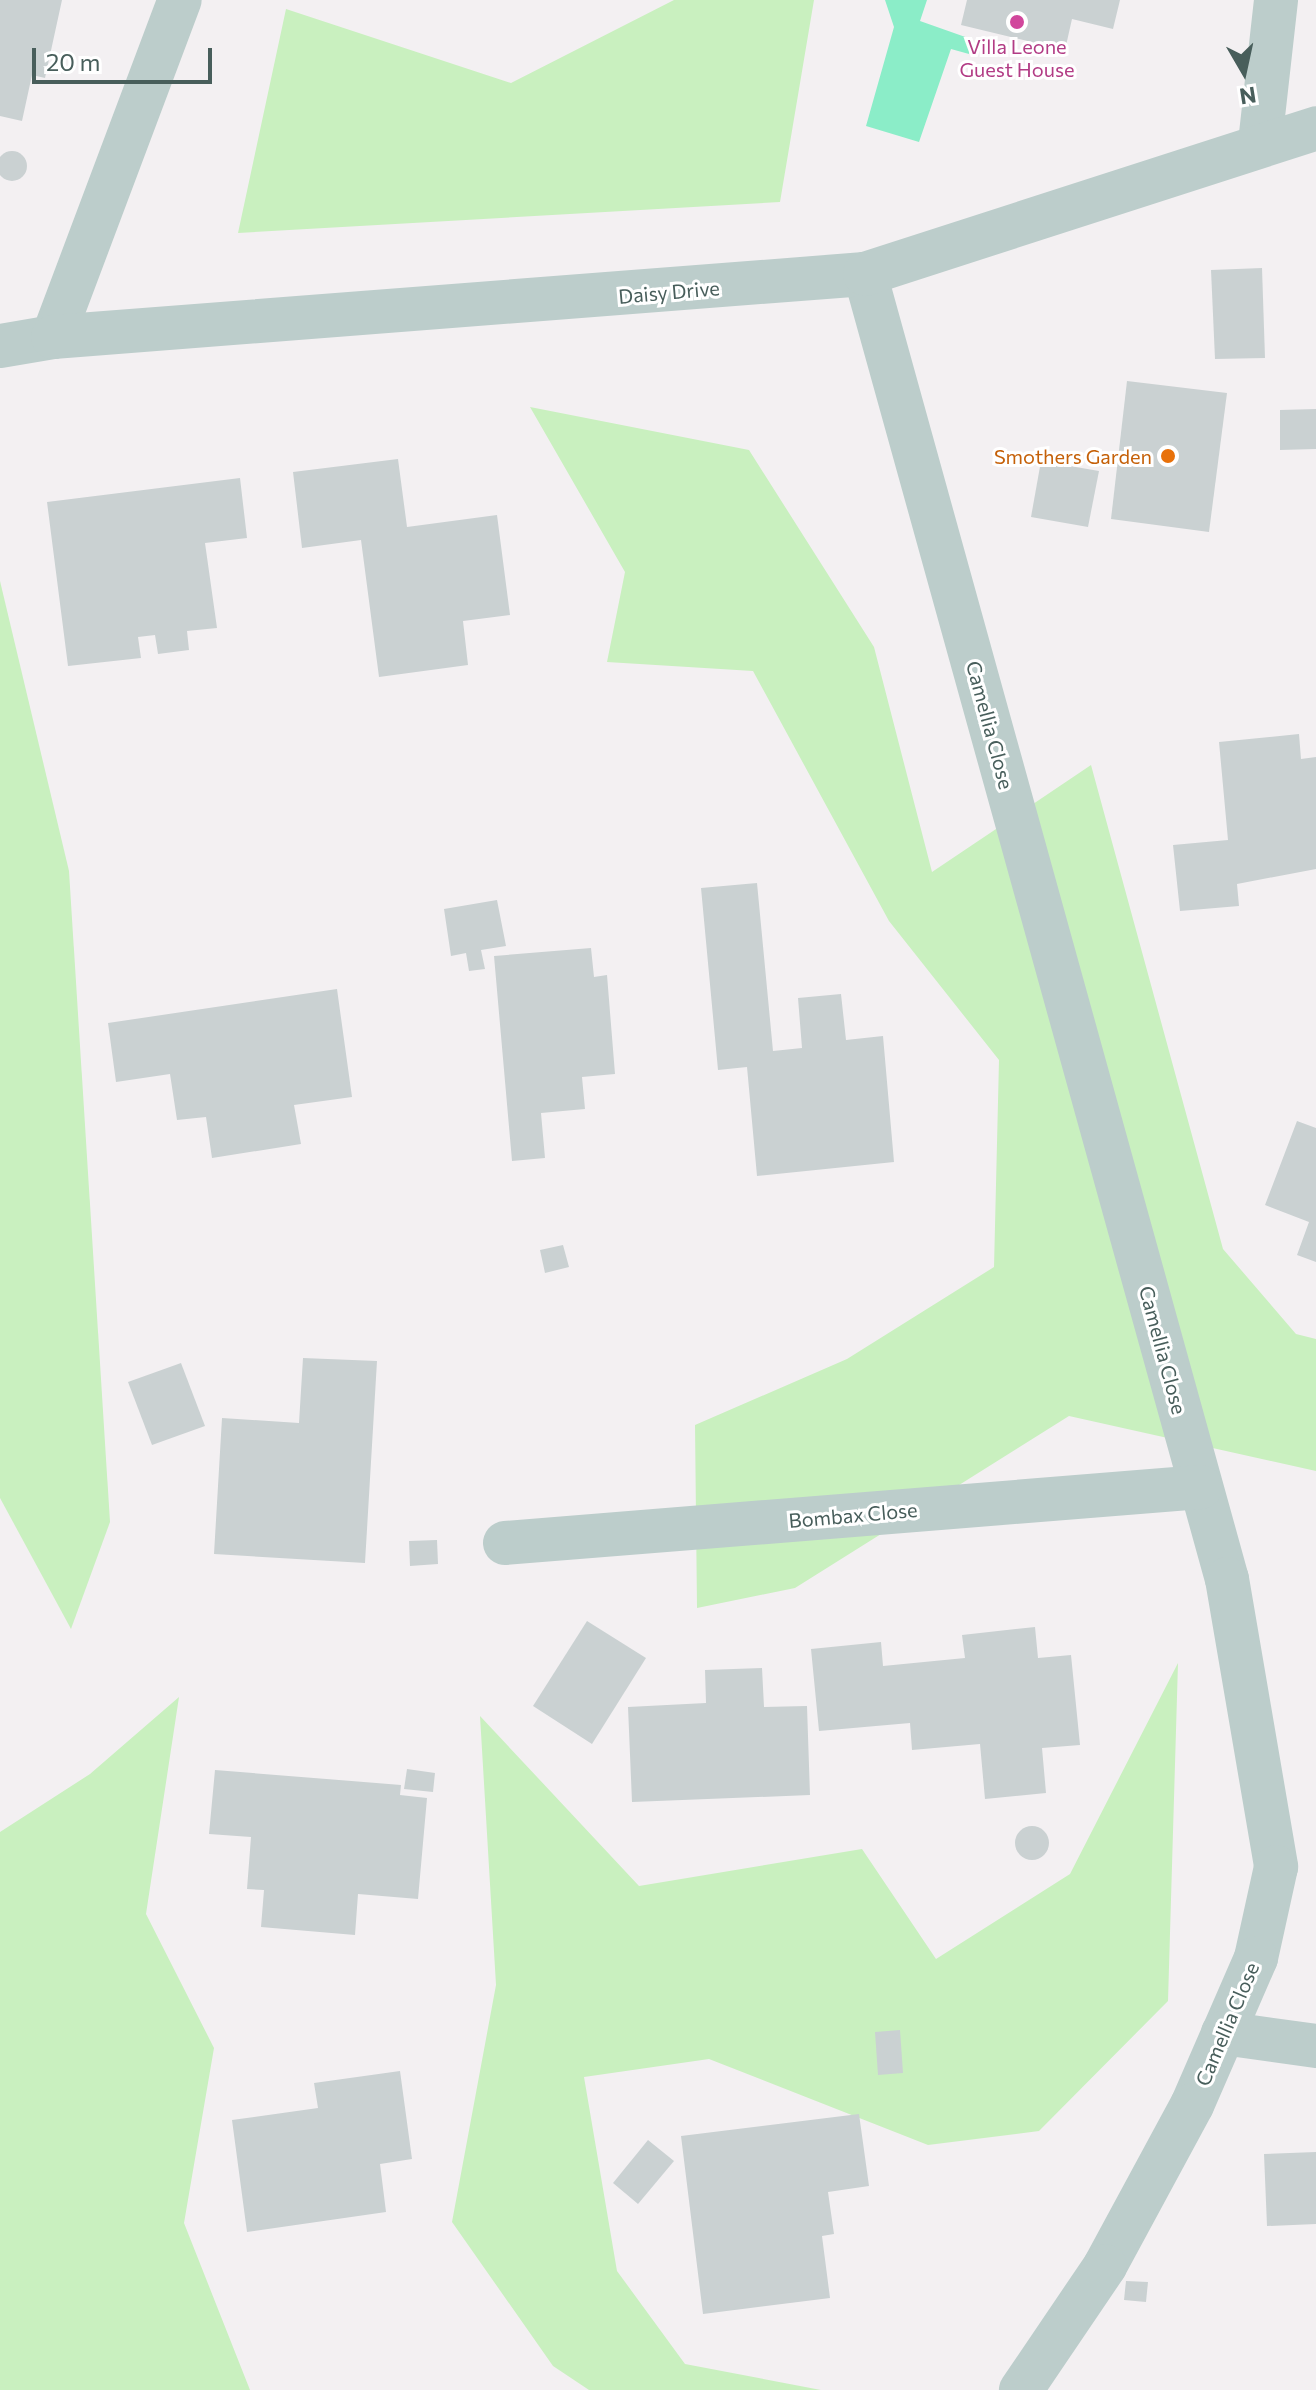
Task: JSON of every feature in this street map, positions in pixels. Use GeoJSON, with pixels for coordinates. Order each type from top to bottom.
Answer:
{"type":"FeatureCollection","features":[{"type":"Feature","properties":{"kind":"street"},"geometry":{"type":"LineString","coordinates":[[53,337],[180,0]]}},
{"type":"Feature","properties":{"kind":"street"},"geometry":{"type":"LineString","coordinates":[[1260,143],[1276,0]]}},
{"type":"Feature","properties":{"kind":"street","name":"Daisy Drive"},"geometry":{"type":"LineString","coordinates":[[0,346],[53,337],[865,274],[1260,143],[1316,128]]}},
{"type":"Feature","properties":{"kind":"street","name":"Camellia Close"},"geometry":{"type":"LineString","coordinates":[[865,274],[1227,1579],[1276,1867],[1256,1958],[1223,2033],[1105,2266],[1021,2390]]}},
{"type":"Feature","properties":{"kind":"street","name":"Bombax Close"},"geometry":{"type":"LineString","coordinates":[[505,1543],[1201,1487]]}},
{"type":"Feature","properties":{"kind":"street"},"geometry":{"type":"LineString","coordinates":[[1223,2033],[1316,2046]]}},
{"type":"Feature","properties":{"kind":"shaded area"},"geometry":{"type":"Polygon","coordinates":[[[674,0],[814,0],[780,202],[238,233],[286,9],[511,83],[674,0]]]}},
{"type":"Feature","properties":{"kind":"shaded area"},"geometry":{"type":"Polygon","coordinates":[[[885,0],[927,0],[920,21],[971,39],[969,54],[951,49],[919,142],[866,126],[894,27],[885,0]]]}},
{"type":"Feature","properties":{"kind":"shaded area"},"geometry":{"type":"Polygon","coordinates":[[[530,407],[749,450],[874,647],[932,872],[1091,765],[1223,1249],[1296,1334],[1316,1339],[1316,1471],[1069,1416],[795,1588],[697,1608],[695,1425],[847,1359],[994,1267],[999,1060],[889,921],[753,671],[607,662],[625,572],[530,407]]]}},
{"type":"Feature","properties":{"kind":"shaded area"},"geometry":{"type":"Polygon","coordinates":[[[0,581],[69,871],[110,1522],[71,1629],[0,1498],[0,581]]]}},
{"type":"Feature","properties":{"kind":"shaded area"},"geometry":{"type":"Polygon","coordinates":[[[1178,1663],[1168,2001],[1039,2131],[928,2145],[709,2059],[584,2077],[617,2271],[685,2364],[821,2390],[589,2390],[553,2366],[452,2222],[496,1985],[480,1716],[639,1886],[862,1849],[936,1959],[1070,1874],[1178,1663]]]}},
{"type":"Feature","properties":{"kind":"shaded area"},"geometry":{"type":"Polygon","coordinates":[[[179,1697],[146,1914],[214,2048],[184,2223],[250,2390],[0,2390],[0,1832],[90,1774],[179,1697]]]}},
{"type":"Feature","properties":{"kind":"building"},"geometry":{"type":"Polygon","coordinates":[[[0,0],[62,0],[45,78],[32,75],[22,121],[0,116],[0,0]]]}},
{"type":"Feature","properties":{"kind":"building","name":"Villa Leone Guest House"},"geometry":{"type":"Polygon","coordinates":[[[967,0],[1120,0],[1113,29],[1072,19],[1065,50],[961,25],[967,0]]]}},
{"type":"Feature","properties":{"kind":"building"},"geometry":{"type":"Polygon","coordinates":[[[12,151],[18,152],[26,160],[26,172],[18,180],[12,181],[6,180],[-2,172],[-3,166],[-2,160],[6,152],[12,151]]]}},
{"type":"Feature","properties":{"kind":"building"},"geometry":{"type":"Polygon","coordinates":[[[1262,268],[1265,358],[1215,359],[1211,270],[1262,268]]]}},
{"type":"Feature","properties":{"kind":"building","name":"Smothers Garden"},"geometry":{"type":"Polygon","coordinates":[[[1127,381],[1227,393],[1209,532],[1111,519],[1127,381]]]}},
{"type":"Feature","properties":{"kind":"building"},"geometry":{"type":"Polygon","coordinates":[[[1316,409],[1316,449],[1280,450],[1280,410],[1316,409]]]}},
{"type":"Feature","properties":{"kind":"building"},"geometry":{"type":"Polygon","coordinates":[[[398,459],[407,527],[497,515],[510,615],[463,621],[468,665],[379,677],[361,540],[302,548],[293,472],[398,459]]]}},
{"type":"Feature","properties":{"kind":"building"},"geometry":{"type":"Polygon","coordinates":[[[1041,461],[1099,471],[1088,527],[1031,517],[1041,461]]]}},
{"type":"Feature","properties":{"kind":"building"},"geometry":{"type":"Polygon","coordinates":[[[240,478],[247,538],[205,543],[217,628],[187,631],[189,650],[158,654],[155,635],[138,637],[141,658],[68,666],[47,502],[240,478]]]}},
{"type":"Feature","properties":{"kind":"building"},"geometry":{"type":"Polygon","coordinates":[[[1299,734],[1301,759],[1316,757],[1316,869],[1237,884],[1239,906],[1180,911],[1173,845],[1228,840],[1219,742],[1299,734]]]}},
{"type":"Feature","properties":{"kind":"building"},"geometry":{"type":"Polygon","coordinates":[[[757,883],[773,1051],[802,1048],[798,998],[841,994],[846,1040],[883,1036],[894,1162],[757,1176],[747,1067],[718,1070],[701,888],[757,883]]]}},
{"type":"Feature","properties":{"kind":"building"},"geometry":{"type":"Polygon","coordinates":[[[497,900],[506,946],[481,950],[485,969],[469,971],[466,953],[451,956],[444,909],[497,900]]]}},
{"type":"Feature","properties":{"kind":"building"},"geometry":{"type":"Polygon","coordinates":[[[591,948],[594,977],[607,975],[615,1074],[582,1077],[585,1109],[541,1113],[545,1158],[512,1161],[494,956],[591,948]]]}},
{"type":"Feature","properties":{"kind":"building"},"geometry":{"type":"Polygon","coordinates":[[[337,989],[352,1097],[294,1105],[301,1144],[212,1158],[206,1117],[177,1120],[170,1074],[116,1082],[108,1023],[337,989]]]}},
{"type":"Feature","properties":{"kind":"building"},"geometry":{"type":"Polygon","coordinates":[[[1297,1121],[1316,1128],[1316,1262],[1297,1255],[1309,1222],[1265,1205],[1297,1121]]]}},
{"type":"Feature","properties":{"kind":"building"},"geometry":{"type":"Polygon","coordinates":[[[563,1245],[569,1267],[545,1273],[540,1250],[563,1245]]]}},
{"type":"Feature","properties":{"kind":"building"},"geometry":{"type":"Polygon","coordinates":[[[303,1358],[377,1361],[365,1563],[214,1554],[222,1418],[299,1423],[303,1358]]]}},
{"type":"Feature","properties":{"kind":"building"},"geometry":{"type":"Polygon","coordinates":[[[181,1363],[205,1426],[152,1445],[128,1382],[181,1363]]]}},
{"type":"Feature","properties":{"kind":"building"},"geometry":{"type":"Polygon","coordinates":[[[437,1540],[438,1564],[410,1566],[409,1541],[437,1540]]]}},
{"type":"Feature","properties":{"kind":"building"},"geometry":{"type":"Polygon","coordinates":[[[587,1621],[646,1658],[592,1744],[533,1706],[587,1621]]]}},
{"type":"Feature","properties":{"kind":"building"},"geometry":{"type":"Polygon","coordinates":[[[1035,1627],[1038,1658],[1071,1655],[1080,1745],[1042,1748],[1046,1793],[985,1799],[980,1744],[912,1750],[910,1723],[819,1731],[811,1649],[881,1642],[883,1666],[965,1658],[962,1635],[1035,1627]]]}},
{"type":"Feature","properties":{"kind":"building"},"geometry":{"type":"Polygon","coordinates":[[[762,1668],[764,1707],[807,1706],[810,1795],[632,1802],[628,1707],[706,1703],[705,1670],[762,1668]]]}},
{"type":"Feature","properties":{"kind":"building"},"geometry":{"type":"Polygon","coordinates":[[[407,1769],[435,1773],[433,1792],[404,1789],[407,1769]]]}},
{"type":"Feature","properties":{"kind":"building"},"geometry":{"type":"Polygon","coordinates":[[[215,1770],[401,1785],[400,1795],[427,1798],[418,1899],[358,1894],[355,1935],[261,1927],[264,1890],[247,1889],[251,1837],[209,1834],[215,1770]]]}},
{"type":"Feature","properties":{"kind":"building"},"geometry":{"type":"Polygon","coordinates":[[[1032,1826],[1044,1831],[1049,1843],[1044,1855],[1032,1860],[1020,1855],[1015,1843],[1020,1831],[1032,1826]]]}},
{"type":"Feature","properties":{"kind":"building"},"geometry":{"type":"Polygon","coordinates":[[[900,2030],[903,2073],[878,2075],[875,2032],[900,2030]]]}},
{"type":"Feature","properties":{"kind":"building"},"geometry":{"type":"Polygon","coordinates":[[[400,2071],[412,2159],[380,2164],[386,2212],[247,2232],[232,2120],[318,2108],[314,2083],[400,2071]]]}},
{"type":"Feature","properties":{"kind":"building"},"geometry":{"type":"Polygon","coordinates":[[[859,2114],[869,2186],[828,2192],[834,2234],[822,2236],[830,2298],[703,2314],[681,2136],[859,2114]]]}},
{"type":"Feature","properties":{"kind":"building"},"geometry":{"type":"Polygon","coordinates":[[[648,2140],[674,2161],[638,2204],[613,2183],[648,2140]]]}},
{"type":"Feature","properties":{"kind":"building"},"geometry":{"type":"Polygon","coordinates":[[[1316,2152],[1316,2224],[1267,2226],[1264,2154],[1316,2152]]]}},
{"type":"Feature","properties":{"kind":"building"},"geometry":{"type":"Polygon","coordinates":[[[1126,2281],[1148,2282],[1146,2302],[1124,2300],[1126,2281]]]}},
{"type":"Feature","properties":{"kind":"place","name":"Villa Leone Guest House"},"geometry":{"type":"Point","coordinates":[1017,22]}},
{"type":"Feature","properties":{"kind":"place","name":"Smothers Garden"},"geometry":{"type":"Point","coordinates":[1168,456]}}]}
